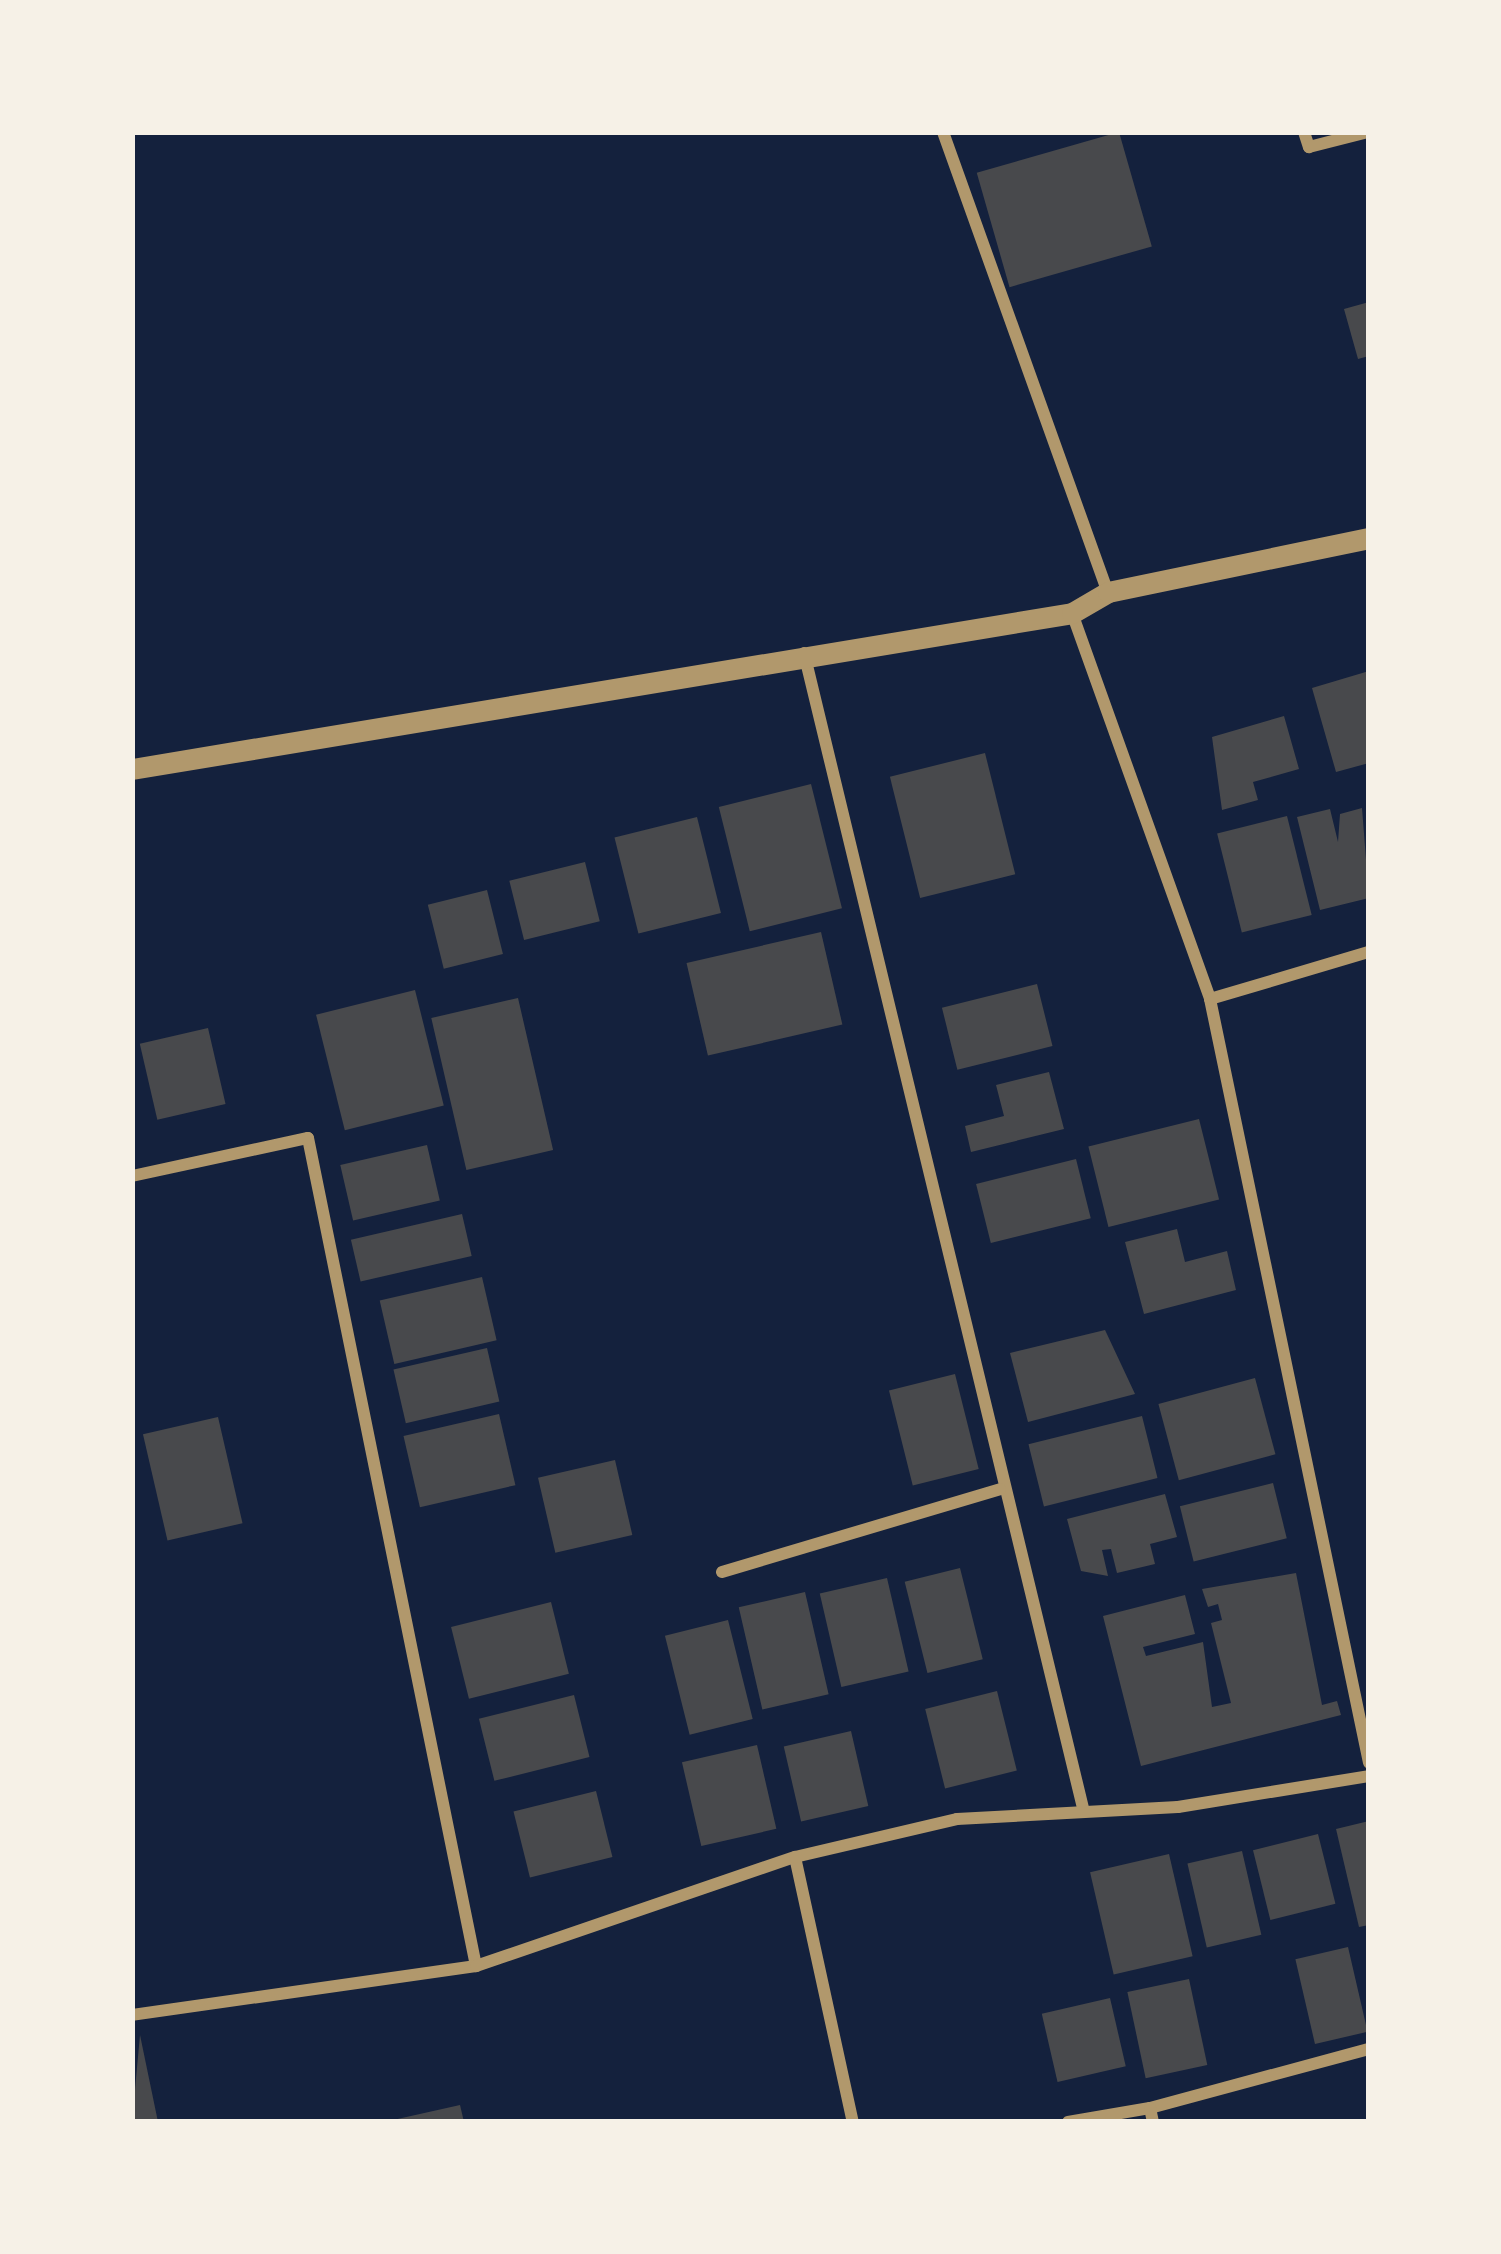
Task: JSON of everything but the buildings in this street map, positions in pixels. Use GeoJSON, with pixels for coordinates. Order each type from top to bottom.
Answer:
{"type":"FeatureCollection","features":[{"type":"Feature","properties":{"kind":"street"},"geometry":{"type":"LineString","coordinates":[[943,132],[1108,592]]}},
{"type":"Feature","properties":{"kind":"street"},"geometry":{"type":"LineString","coordinates":[[1304,132],[1309,147],[1368,132]]}},
{"type":"Feature","properties":{"kind":"street"},"geometry":{"type":"LineString","coordinates":[[132,770],[804,652],[1072,613],[1108,592],[1369,538]]}},
{"type":"Feature","properties":{"kind":"street"},"geometry":{"type":"LineString","coordinates":[[1072,613],[1210,999],[1369,1763]]}},
{"type":"Feature","properties":{"kind":"street"},"geometry":{"type":"LineString","coordinates":[[804,652],[1000,1489],[1084,1812]]}},
{"type":"Feature","properties":{"kind":"street"},"geometry":{"type":"LineString","coordinates":[[1210,999],[1369,952]]}},
{"type":"Feature","properties":{"kind":"street"},"geometry":{"type":"LineString","coordinates":[[132,1176],[308,1138],[476,1966]]}},
{"type":"Feature","properties":{"kind":"street"},"geometry":{"type":"LineString","coordinates":[[722,1572],[1000,1489]]}},
{"type":"Feature","properties":{"kind":"street"},"geometry":{"type":"LineString","coordinates":[[132,2015],[476,1966],[795,1857],[957,1819],[1084,1812],[1369,1776]]}},
{"type":"Feature","properties":{"kind":"street"},"geometry":{"type":"LineString","coordinates":[[795,1857],[853,2122]]}},
{"type":"Feature","properties":{"kind":"street"},"geometry":{"type":"LineString","coordinates":[[1067,2122],[1151,2115],[1369,2049]]}}]}
